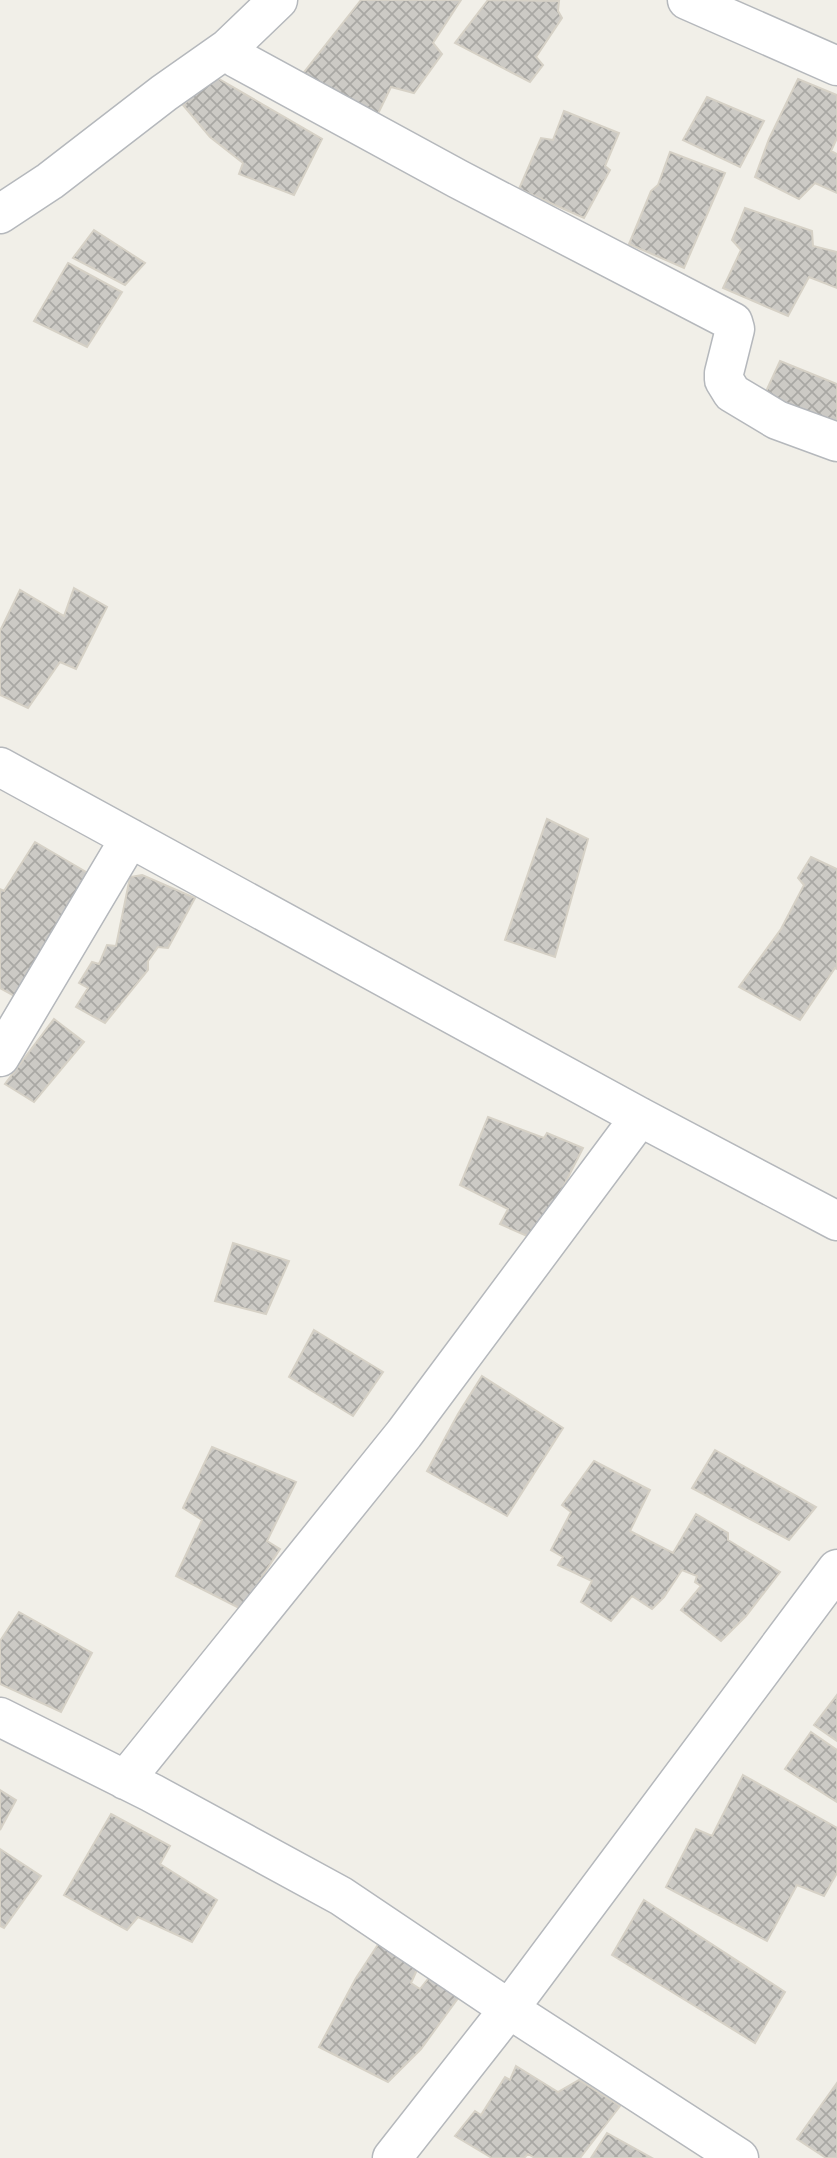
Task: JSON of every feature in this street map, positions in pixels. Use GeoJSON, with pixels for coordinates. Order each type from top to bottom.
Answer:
{"type":"FeatureCollection","features":[{"type":"Feature","properties":{"kind":"street"},"geometry":{"type":"LineString","coordinates":[[0,214],[50,181],[164,93],[228,48],[278,0]]}},
{"type":"Feature","properties":{"kind":"street"},"geometry":{"type":"LineString","coordinates":[[687,0],[837,66]]}},
{"type":"Feature","properties":{"kind":"street"},"geometry":{"type":"LineString","coordinates":[[228,48],[236,58],[318,104],[733,322],[735,329],[724,373],[724,380],[732,393],[778,421],[837,442]]}},
{"type":"Feature","properties":{"kind":"street"},"geometry":{"type":"LineString","coordinates":[[0,767],[640,1117],[837,1221]]}},
{"type":"Feature","properties":{"kind":"street"},"geometry":{"type":"LineString","coordinates":[[0,1058],[130,838]]}},
{"type":"Feature","properties":{"kind":"street"},"geometry":{"type":"LineString","coordinates":[[125,1780],[404,1434],[640,1117]]}},
{"type":"Feature","properties":{"kind":"street"},"geometry":{"type":"LineString","coordinates":[[392,2158],[509,2009],[837,1569]]}},
{"type":"Feature","properties":{"kind":"street"},"geometry":{"type":"LineString","coordinates":[[0,1717],[125,1780],[341,1896],[739,2158]]}},
{"type":"Feature","properties":{"kind":"building"},"geometry":{"type":"Polygon","coordinates":[[[361,0],[461,0],[433,43],[442,54],[414,93],[391,87],[373,124],[294,85],[361,0]]]}},
{"type":"Feature","properties":{"kind":"building"},"geometry":{"type":"Polygon","coordinates":[[[488,0],[559,1],[558,11],[562,18],[536,57],[543,65],[530,82],[455,43],[488,0]]]}},
{"type":"Feature","properties":{"kind":"building"},"geometry":{"type":"Polygon","coordinates":[[[214,76],[322,139],[294,195],[239,174],[243,163],[210,137],[183,105],[214,76]]]}},
{"type":"Feature","properties":{"kind":"building"},"geometry":{"type":"Polygon","coordinates":[[[798,79],[837,95],[837,138],[831,151],[837,154],[837,193],[815,183],[799,199],[755,177],[769,139],[798,79]]]}},
{"type":"Feature","properties":{"kind":"building"},"geometry":{"type":"Polygon","coordinates":[[[707,97],[764,121],[740,167],[683,140],[707,97]]]}},
{"type":"Feature","properties":{"kind":"building"},"geometry":{"type":"Polygon","coordinates":[[[564,111],[619,133],[605,166],[610,170],[584,218],[519,189],[541,138],[553,140],[564,111]]]}},
{"type":"Feature","properties":{"kind":"building"},"geometry":{"type":"Polygon","coordinates":[[[670,152],[725,173],[684,268],[629,244],[651,191],[658,185],[670,152]]]}},
{"type":"Feature","properties":{"kind":"building"},"geometry":{"type":"Polygon","coordinates":[[[745,208],[812,231],[813,246],[837,252],[837,288],[809,277],[788,316],[723,288],[741,250],[732,240],[745,208]]]}},
{"type":"Feature","properties":{"kind":"building"},"geometry":{"type":"Polygon","coordinates":[[[94,230],[145,263],[125,285],[73,258],[94,230]]]}},
{"type":"Feature","properties":{"kind":"building"},"geometry":{"type":"Polygon","coordinates":[[[68,263],[122,292],[87,347],[34,321],[68,263]]]}},
{"type":"Feature","properties":{"kind":"building"},"geometry":{"type":"Polygon","coordinates":[[[780,361],[837,384],[837,437],[763,398],[780,361]]]}},
{"type":"Feature","properties":{"kind":"building"},"geometry":{"type":"Polygon","coordinates":[[[74,588],[107,607],[76,669],[60,662],[28,708],[0,695],[0,631],[20,590],[64,616],[74,588]]]}},
{"type":"Feature","properties":{"kind":"building"},"geometry":{"type":"Polygon","coordinates":[[[547,819],[588,839],[555,957],[505,940],[547,819]]]}},
{"type":"Feature","properties":{"kind":"building"},"geometry":{"type":"Polygon","coordinates":[[[35,842],[93,876],[18,998],[0,988],[0,889],[4,891],[35,842]]]}},
{"type":"Feature","properties":{"kind":"building"},"geometry":{"type":"Polygon","coordinates":[[[811,857],[837,869],[837,969],[835,968],[800,1020],[739,987],[781,929],[804,885],[798,878],[811,857]]]}},
{"type":"Feature","properties":{"kind":"building"},"geometry":{"type":"Polygon","coordinates":[[[142,875],[195,898],[168,948],[158,947],[148,961],[148,970],[105,1023],[76,1007],[88,988],[79,983],[92,962],[99,964],[107,945],[116,946],[130,877],[142,875]]]}},
{"type":"Feature","properties":{"kind":"building"},"geometry":{"type":"Polygon","coordinates":[[[54,1019],[84,1042],[34,1102],[5,1084],[54,1019]]]}},
{"type":"Feature","properties":{"kind":"building"},"geometry":{"type":"Polygon","coordinates":[[[488,1117],[544,1138],[547,1133],[583,1148],[536,1240],[500,1224],[508,1209],[460,1185],[488,1117]]]}},
{"type":"Feature","properties":{"kind":"building"},"geometry":{"type":"Polygon","coordinates":[[[233,1243],[289,1261],[266,1314],[215,1301],[233,1243]]]}},
{"type":"Feature","properties":{"kind":"building"},"geometry":{"type":"Polygon","coordinates":[[[314,1330],[383,1372],[353,1416],[289,1377],[314,1330]]]}},
{"type":"Feature","properties":{"kind":"building"},"geometry":{"type":"Polygon","coordinates":[[[482,1376],[563,1428],[507,1516],[427,1471],[482,1376]]]}},
{"type":"Feature","properties":{"kind":"building"},"geometry":{"type":"Polygon","coordinates":[[[212,1447],[296,1482],[267,1541],[280,1549],[241,1609],[176,1576],[202,1520],[183,1508],[212,1447]]]}},
{"type":"Feature","properties":{"kind":"building"},"geometry":{"type":"Polygon","coordinates":[[[715,1450],[816,1507],[789,1540],[692,1488],[715,1450]]]}},
{"type":"Feature","properties":{"kind":"building"},"geometry":{"type":"Polygon","coordinates":[[[594,1461],[650,1490],[630,1531],[673,1553],[696,1514],[728,1533],[728,1540],[780,1572],[746,1616],[721,1641],[681,1610],[701,1586],[695,1582],[697,1576],[682,1570],[664,1597],[652,1609],[632,1596],[611,1621],[581,1602],[592,1581],[558,1565],[563,1557],[551,1550],[571,1512],[562,1505],[594,1461]]]}},
{"type":"Feature","properties":{"kind":"building"},"geometry":{"type":"Polygon","coordinates":[[[19,1612],[92,1653],[61,1712],[0,1684],[0,1641],[19,1612]]]}},
{"type":"Feature","properties":{"kind":"building"},"geometry":{"type":"Polygon","coordinates":[[[837,1695],[837,1741],[814,1725],[837,1695]]]}},
{"type":"Feature","properties":{"kind":"building"},"geometry":{"type":"Polygon","coordinates":[[[811,1732],[837,1750],[837,1802],[785,1769],[811,1732]]]}},
{"type":"Feature","properties":{"kind":"building"},"geometry":{"type":"Polygon","coordinates":[[[743,1775],[837,1828],[837,1873],[824,1896],[797,1885],[767,1941],[666,1887],[696,1829],[712,1836],[743,1775]]]}},
{"type":"Feature","properties":{"kind":"building"},"geometry":{"type":"Polygon","coordinates":[[[0,1790],[16,1800],[0,1830],[0,1790]]]}},
{"type":"Feature","properties":{"kind":"building"},"geometry":{"type":"Polygon","coordinates":[[[111,1814],[170,1846],[160,1864],[217,1900],[192,1942],[138,1917],[127,1930],[64,1895],[111,1814]]]}},
{"type":"Feature","properties":{"kind":"building"},"geometry":{"type":"Polygon","coordinates":[[[0,1849],[41,1876],[4,1928],[0,1926],[0,1849]]]}},
{"type":"Feature","properties":{"kind":"building"},"geometry":{"type":"Polygon","coordinates":[[[644,1900],[785,1992],[755,2043],[612,1955],[644,1900]]]}},
{"type":"Feature","properties":{"kind":"building"},"geometry":{"type":"Polygon","coordinates":[[[381,1940],[421,1961],[411,1983],[420,1989],[435,1970],[464,1990],[421,2049],[388,2082],[319,2047],[356,1978],[381,1940]]]}},
{"type":"Feature","properties":{"kind":"building"},"geometry":{"type":"Polygon","coordinates":[[[516,2066],[558,2092],[579,2080],[620,2106],[580,2158],[535,2158],[528,2154],[524,2158],[492,2158],[455,2136],[475,2111],[481,2115],[505,2077],[510,2080],[516,2066]]]}},
{"type":"Feature","properties":{"kind":"building"},"geometry":{"type":"Polygon","coordinates":[[[837,2083],[837,2158],[826,2158],[797,2139],[837,2083]]]}},
{"type":"Feature","properties":{"kind":"building"},"geometry":{"type":"Polygon","coordinates":[[[607,2133],[652,2158],[591,2158],[607,2133]]]}}]}
